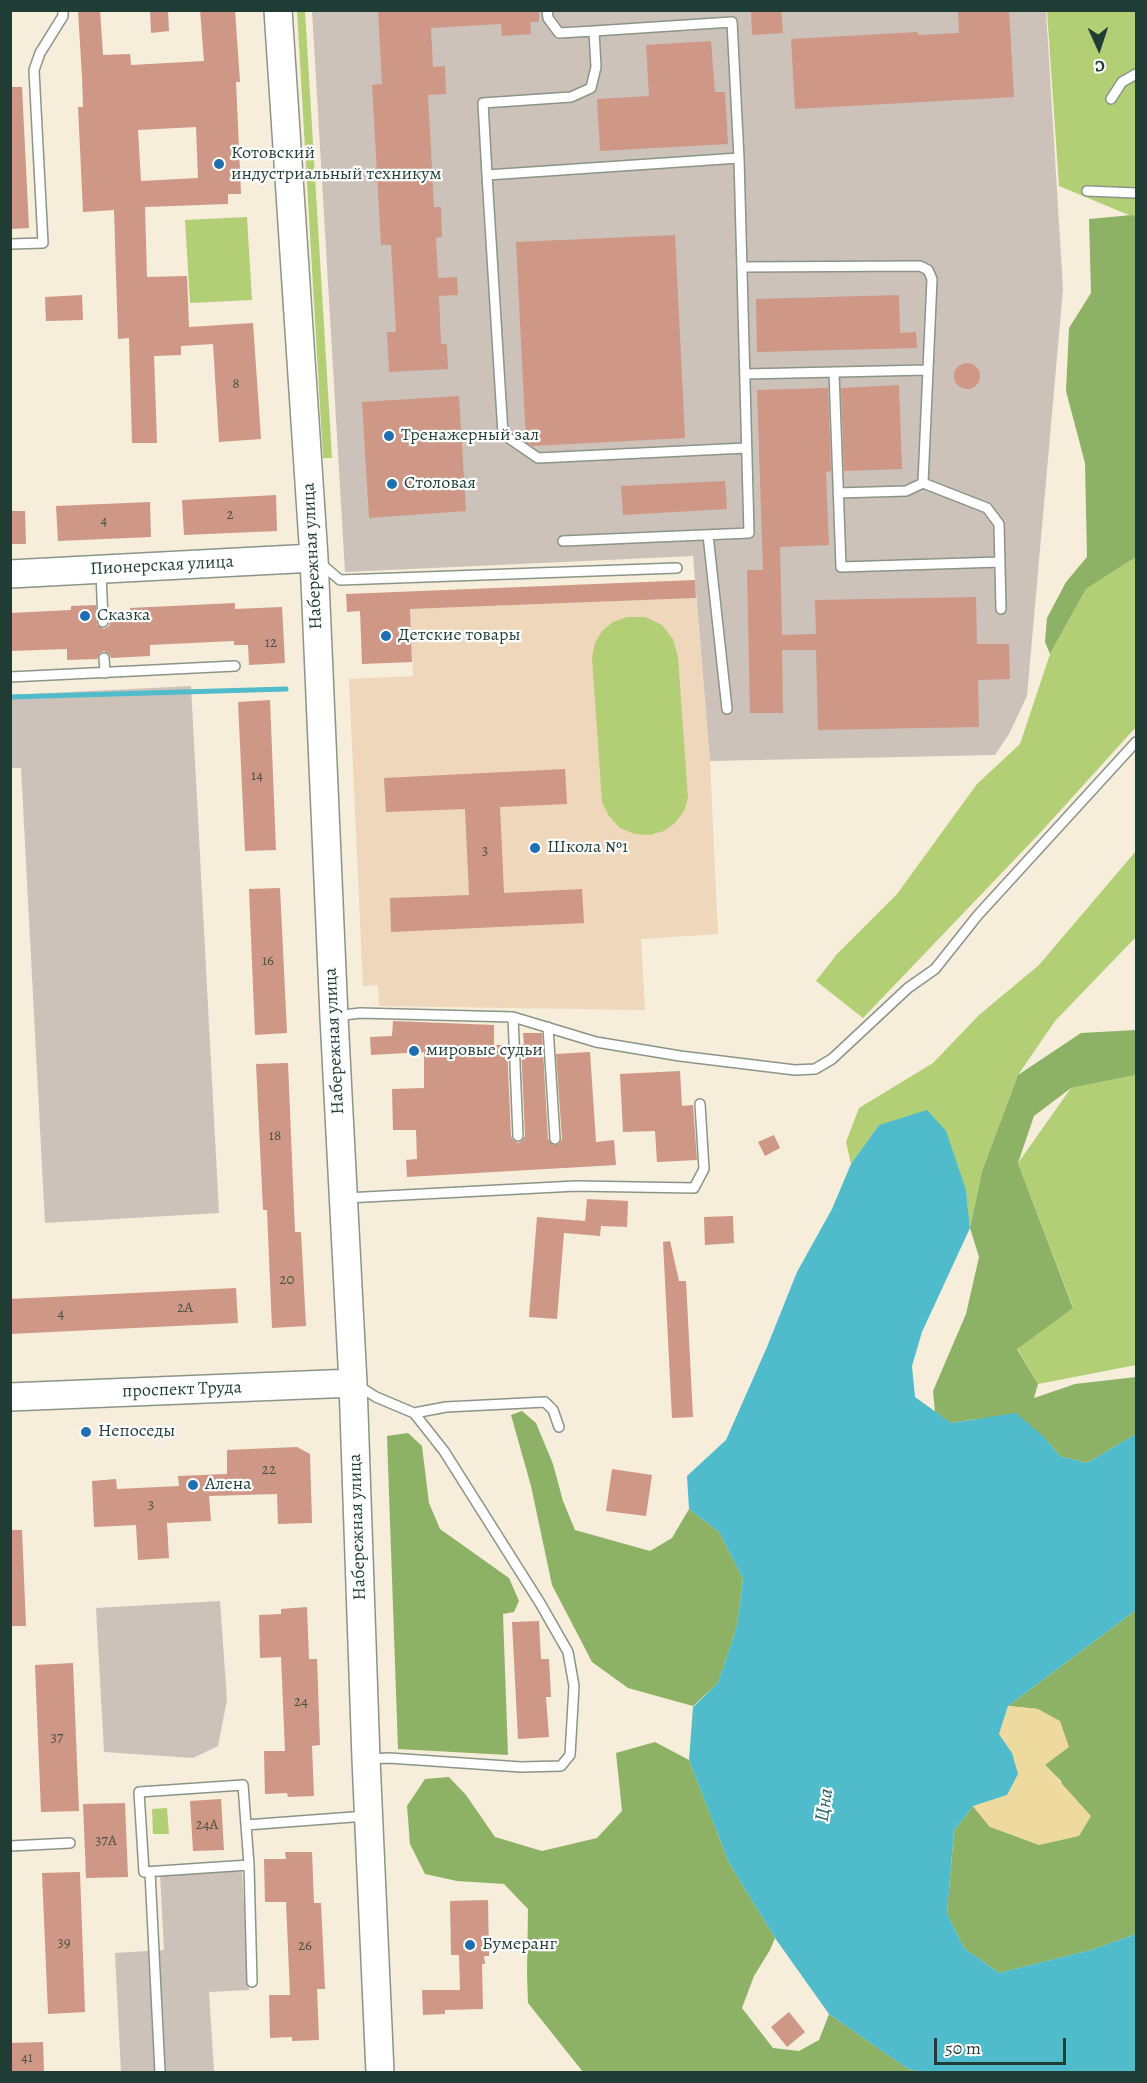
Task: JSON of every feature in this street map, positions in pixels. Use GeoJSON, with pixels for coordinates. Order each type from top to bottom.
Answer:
{"type":"FeatureCollection","features":[{"type":"Feature","properties":{"kind":"street","name":"Набережная улица"},"geometry":{"type":"LineString","coordinates":[[278,10],[314,558],[353,1383],[368,1816],[380,2073]]}},
{"type":"Feature","properties":{"kind":"street","name":"Пионерская улица"},"geometry":{"type":"LineString","coordinates":[[10,574],[314,558]]}},
{"type":"Feature","properties":{"kind":"street","name":"проспект Труда"},"geometry":{"type":"LineString","coordinates":[[10,1397],[353,1383]]}},
{"type":"Feature","properties":{"kind":"lane"},"geometry":{"type":"LineString","coordinates":[[10,244],[43,243],[34,70],[40,53],[63,16],[63,10]]}},
{"type":"Feature","properties":{"kind":"lane"},"geometry":{"type":"LineString","coordinates":[[546,10],[548,18],[559,33],[732,22],[739,158],[749,533],[563,541]]}},
{"type":"Feature","properties":{"kind":"lane"},"geometry":{"type":"LineString","coordinates":[[594,30],[596,67],[591,88],[571,97],[483,104],[503,434],[538,458],[746,448]]}},
{"type":"Feature","properties":{"kind":"lane"},"geometry":{"type":"LineString","coordinates":[[1111,99],[1122,82],[1137,74]]}},
{"type":"Feature","properties":{"kind":"lane"},"geometry":{"type":"LineString","coordinates":[[487,175],[739,158]]}},
{"type":"Feature","properties":{"kind":"lane"},"geometry":{"type":"LineString","coordinates":[[1087,190],[1137,193]]}},
{"type":"Feature","properties":{"kind":"lane"},"geometry":{"type":"LineString","coordinates":[[742,267],[920,266],[928,270],[932,279],[923,483]]}},
{"type":"Feature","properties":{"kind":"lane"},"geometry":{"type":"LineString","coordinates":[[744,374],[928,370]]}},
{"type":"Feature","properties":{"kind":"lane"},"geometry":{"type":"LineString","coordinates":[[834,372],[841,567],[1000,562]]}},
{"type":"Feature","properties":{"kind":"lane"},"geometry":{"type":"LineString","coordinates":[[838,492],[906,491],[923,483],[987,508],[999,524],[1001,609]]}},
{"type":"Feature","properties":{"kind":"lane"},"geometry":{"type":"LineString","coordinates":[[708,535],[727,709]]}},
{"type":"Feature","properties":{"kind":"lane"},"geometry":{"type":"LineString","coordinates":[[314,558],[340,580],[677,567]]}},
{"type":"Feature","properties":{"kind":"lane"},"geometry":{"type":"LineString","coordinates":[[101,569],[103,622]]}},
{"type":"Feature","properties":{"kind":"lane"},"geometry":{"type":"LineString","coordinates":[[104,658],[105,673]]}},
{"type":"Feature","properties":{"kind":"lane"},"geometry":{"type":"LineString","coordinates":[[10,677],[235,666]]}},
{"type":"Feature","properties":{"kind":"lane"},"geometry":{"type":"LineString","coordinates":[[334,1017],[360,1013],[513,1017],[596,1042],[680,1056],[795,1070],[815,1069],[832,1059],[908,988],[934,969],[978,915],[1137,742]]}},
{"type":"Feature","properties":{"kind":"lane"},"geometry":{"type":"LineString","coordinates":[[513,1017],[519,1136]]}},
{"type":"Feature","properties":{"kind":"lane"},"geometry":{"type":"LineString","coordinates":[[548,1027],[555,1139]]}},
{"type":"Feature","properties":{"kind":"lane"},"geometry":{"type":"LineString","coordinates":[[344,1198],[576,1186],[694,1188],[704,1169],[700,1104]]}},
{"type":"Feature","properties":{"kind":"lane"},"geometry":{"type":"LineString","coordinates":[[353,1383],[376,1397],[414,1413],[444,1451],[540,1603],[568,1652],[574,1686],[570,1755],[561,1766],[521,1767],[389,1758],[366,1759]]}},
{"type":"Feature","properties":{"kind":"lane"},"geometry":{"type":"LineString","coordinates":[[414,1413],[446,1407],[546,1402],[553,1410],[559,1426]]}},
{"type":"Feature","properties":{"kind":"lane"},"geometry":{"type":"LineString","coordinates":[[249,1865],[144,1872],[139,1791],[243,1785],[249,1865],[252,1982]]}},
{"type":"Feature","properties":{"kind":"lane"},"geometry":{"type":"LineString","coordinates":[[246,1825],[368,1816]]}},
{"type":"Feature","properties":{"kind":"lane"},"geometry":{"type":"LineString","coordinates":[[10,1846],[70,1843]]}},
{"type":"Feature","properties":{"kind":"lane"},"geometry":{"type":"LineString","coordinates":[[150,1872],[160,2073]]}},
{"type":"Feature","properties":{"kind":"shaded area"},"geometry":{"type":"Polygon","coordinates":[[[312,11],[1046,11],[1063,289],[1027,696],[1009,734],[995,755],[710,761],[693,556],[345,572],[312,11]]]}},
{"type":"Feature","properties":{"kind":"shaded area","name":"Школа №1"},"geometry":{"type":"Polygon","coordinates":[[[696,598],[710,761],[718,934],[641,939],[645,1010],[379,1006],[378,985],[363,986],[349,679],[413,676],[410,609],[696,598]]]}},
{"type":"Feature","properties":{"kind":"shaded area"},"geometry":{"type":"Polygon","coordinates":[[[191,686],[219,1213],[45,1223],[21,768],[11,768],[11,695],[191,686]]]}},
{"type":"Feature","properties":{"kind":"shaded area"},"geometry":{"type":"Polygon","coordinates":[[[220,1601],[227,1700],[218,1746],[193,1758],[104,1752],[96,1608],[220,1601]]]}},
{"type":"Feature","properties":{"kind":"shaded area"},"geometry":{"type":"Polygon","coordinates":[[[242,1871],[249,1990],[209,1992],[214,2072],[121,2072],[115,1953],[164,1950],[160,1875],[242,1871]]]}},
{"type":"Feature","properties":{"kind":"green space"},"geometry":{"type":"Polygon","coordinates":[[[297,11],[305,11],[332,458],[323,458],[297,11]]]}},
{"type":"Feature","properties":{"kind":"green space"},"geometry":{"type":"Polygon","coordinates":[[[1047,11],[1136,11],[1136,218],[1059,186],[1047,11]]]}},
{"type":"Feature","properties":{"kind":"green space"},"geometry":{"type":"Polygon","coordinates":[[[1132,215],[1136,218],[1136,557],[1086,589],[1050,654],[1045,642],[1047,618],[1066,582],[1087,557],[1085,463],[1066,391],[1069,328],[1091,293],[1089,219],[1132,215]]]}},
{"type":"Feature","properties":{"kind":"green space"},"geometry":{"type":"Polygon","coordinates":[[[247,217],[252,300],[190,303],[185,220],[247,217]]]}},
{"type":"Feature","properties":{"kind":"green space"},"geometry":{"type":"Polygon","coordinates":[[[1136,557],[1136,727],[1039,834],[863,1018],[816,981],[837,954],[897,894],[977,784],[1020,744],[1050,654],[1086,589],[1136,557]]]}},
{"type":"Feature","properties":{"kind":"green space"},"geometry":{"type":"Polygon","coordinates":[[[627,617],[645,617],[662,625],[673,639],[678,657],[688,798],[684,811],[675,823],[664,831],[650,835],[635,834],[620,828],[609,816],[602,802],[592,658],[595,643],[602,631],[613,622],[627,617]]]}},
{"type":"Feature","properties":{"kind":"green space"},"geometry":{"type":"Polygon","coordinates":[[[1136,851],[1136,937],[1055,1021],[1018,1075],[982,1171],[970,1228],[966,1190],[879,1125],[851,1164],[846,1142],[859,1108],[933,1063],[979,1015],[1039,965],[1136,851]]]}},
{"type":"Feature","properties":{"kind":"green space"},"geometry":{"type":"Polygon","coordinates":[[[1136,1030],[1136,1075],[1071,1088],[1034,1116],[1018,1163],[1073,1308],[1017,1349],[1038,1384],[1034,1398],[1075,1384],[1136,1377],[1136,1434],[1087,1463],[1060,1456],[1044,1437],[976,1419],[951,1423],[935,1412],[933,1391],[966,1314],[979,1257],[970,1228],[982,1171],[1018,1075],[1081,1033],[1136,1030]]]}},
{"type":"Feature","properties":{"kind":"green space"},"geometry":{"type":"Polygon","coordinates":[[[1136,1075],[1136,1365],[1038,1384],[1017,1348],[1073,1307],[1018,1163],[1071,1088],[1136,1075]]]}},
{"type":"Feature","properties":{"kind":"green space"},"geometry":{"type":"Polygon","coordinates":[[[522,1411],[536,1423],[553,1464],[563,1501],[575,1530],[650,1551],[672,1538],[689,1509],[719,1532],[743,1579],[737,1626],[718,1683],[693,1706],[628,1688],[592,1662],[552,1585],[531,1486],[511,1415],[522,1411]]]}},
{"type":"Feature","properties":{"kind":"green space"},"geometry":{"type":"Polygon","coordinates":[[[408,1433],[422,1446],[429,1503],[440,1529],[509,1578],[519,1601],[514,1612],[503,1614],[508,1755],[398,1749],[387,1436],[408,1433]]]}},
{"type":"Feature","properties":{"kind":"green space"},"geometry":{"type":"Polygon","coordinates":[[[1136,1610],[1136,1934],[1091,1950],[999,1973],[964,1948],[947,1913],[954,1831],[973,1806],[990,1827],[1062,1782],[1045,1765],[1038,1709],[1008,1706],[1136,1610]]]}},
{"type":"Feature","properties":{"kind":"green space"},"geometry":{"type":"Polygon","coordinates":[[[655,1742],[689,1760],[729,1863],[775,1938],[754,1976],[742,2008],[773,2048],[799,2051],[819,2040],[829,2014],[908,2069],[922,2072],[583,2072],[528,2003],[528,1909],[504,1884],[457,1881],[425,1874],[410,1844],[407,1806],[425,1779],[449,1777],[466,1795],[495,1837],[542,1851],[597,1838],[622,1811],[616,1753],[655,1742]]]}},
{"type":"Feature","properties":{"kind":"green space"},"geometry":{"type":"Polygon","coordinates":[[[167,1808],[169,1834],[153,1834],[152,1809],[167,1808]]]}},
{"type":"Feature","properties":{"kind":"sand"},"geometry":{"type":"Polygon","coordinates":[[[1008,1706],[1038,1709],[1060,1721],[1069,1747],[1045,1765],[1091,1816],[1079,1836],[1039,1845],[990,1827],[973,1806],[1007,1795],[1012,1753],[999,1734],[1008,1706]]]}},
{"type":"Feature","properties":{"kind":"water","name":"Цна"},"geometry":{"type":"Polygon","coordinates":[[[927,1110],[946,1131],[966,1190],[970,1228],[922,1332],[912,1366],[915,1397],[951,1423],[1016,1413],[1044,1437],[1060,1456],[1087,1463],[1136,1434],[1136,1610],[1008,1706],[999,1734],[1012,1753],[1018,1774],[1007,1795],[973,1806],[954,1831],[947,1913],[964,1948],[999,1973],[1091,1950],[1136,1934],[1136,2072],[922,2072],[908,2069],[829,2014],[775,1938],[729,1863],[689,1760],[693,1707],[718,1683],[737,1626],[743,1579],[719,1532],[689,1509],[687,1476],[726,1440],[797,1272],[832,1209],[851,1164],[879,1125],[927,1110]]]}},
{"type":"Feature","properties":{"kind":"building"},"geometry":{"type":"Polygon","coordinates":[[[78,10],[100,10],[103,55],[130,54],[131,65],[204,61],[200,10],[235,10],[240,82],[236,82],[241,194],[228,194],[228,204],[145,207],[147,277],[187,276],[189,327],[253,323],[261,439],[219,442],[213,344],[181,346],[181,355],[154,356],[157,443],[132,443],[129,338],[118,339],[114,210],[83,212],[78,107],[83,107],[78,10]],[[196,127],[138,130],[141,181],[198,178],[196,127]]]}},
{"type":"Feature","properties":{"kind":"building"},"geometry":{"type":"Polygon","coordinates":[[[150,10],[168,10],[169,31],[151,33],[150,10]]]}},
{"type":"Feature","properties":{"kind":"building"},"geometry":{"type":"Polygon","coordinates":[[[378,10],[539,10],[539,22],[530,22],[531,34],[502,36],[501,24],[431,28],[433,67],[445,66],[446,94],[428,95],[434,207],[441,207],[442,237],[436,238],[438,278],[457,277],[458,295],[439,296],[441,344],[447,344],[448,369],[389,372],[387,332],[396,332],[391,245],[381,245],[372,85],[382,84],[378,10]]]}},
{"type":"Feature","properties":{"kind":"building"},"geometry":{"type":"Polygon","coordinates":[[[751,10],[781,10],[783,33],[752,35],[751,10]]]}},
{"type":"Feature","properties":{"kind":"building"},"geometry":{"type":"Polygon","coordinates":[[[958,10],[1009,10],[1014,97],[795,109],[791,39],[918,32],[918,35],[959,33],[958,10]]]}},
{"type":"Feature","properties":{"kind":"building"},"geometry":{"type":"Polygon","coordinates":[[[711,41],[715,92],[725,92],[728,144],[600,151],[597,99],[649,96],[646,45],[711,41]]]}},
{"type":"Feature","properties":{"kind":"building"},"geometry":{"type":"Polygon","coordinates":[[[10,87],[22,87],[29,228],[10,229],[10,87]]]}},
{"type":"Feature","properties":{"kind":"building"},"geometry":{"type":"Polygon","coordinates":[[[675,235],[685,438],[532,446],[526,442],[516,242],[675,235]]]}},
{"type":"Feature","properties":{"kind":"building"},"geometry":{"type":"Polygon","coordinates":[[[82,295],[83,320],[46,321],[45,297],[82,295]]]}},
{"type":"Feature","properties":{"kind":"building"},"geometry":{"type":"Polygon","coordinates":[[[899,295],[900,333],[916,332],[917,348],[757,352],[756,299],[899,295]]]}},
{"type":"Feature","properties":{"kind":"building"},"geometry":{"type":"Polygon","coordinates":[[[967,363],[976,367],[980,376],[976,385],[967,389],[958,385],[954,376],[958,367],[967,363]]]}},
{"type":"Feature","properties":{"kind":"building"},"geometry":{"type":"Polygon","coordinates":[[[899,385],[902,469],[844,471],[841,388],[899,385]]]}},
{"type":"Feature","properties":{"kind":"building"},"geometry":{"type":"Polygon","coordinates":[[[828,388],[831,471],[826,472],[829,545],[780,547],[782,635],[816,634],[815,600],[976,597],[977,644],[1009,644],[1010,679],[978,680],[979,727],[818,730],[816,650],[782,650],[783,713],[750,713],[747,570],[763,570],[757,390],[828,388]]]}},
{"type":"Feature","properties":{"kind":"building"},"geometry":{"type":"Polygon","coordinates":[[[459,396],[466,511],[369,518],[362,402],[459,396]]]}},
{"type":"Feature","properties":{"kind":"building"},"geometry":{"type":"Polygon","coordinates":[[[725,481],[727,509],[623,515],[621,486],[725,481]]]}},
{"type":"Feature","properties":{"kind":"building"},"geometry":{"type":"Polygon","coordinates":[[[276,495],[277,531],[184,535],[182,500],[276,495]]]}},
{"type":"Feature","properties":{"kind":"building"},"geometry":{"type":"Polygon","coordinates":[[[150,502],[151,537],[58,541],[56,506],[150,502]]]}},
{"type":"Feature","properties":{"kind":"building"},"geometry":{"type":"Polygon","coordinates":[[[10,511],[25,511],[26,544],[10,544],[10,511]]]}},
{"type":"Feature","properties":{"kind":"building"},"geometry":{"type":"Polygon","coordinates":[[[695,580],[696,598],[410,609],[412,662],[362,664],[360,611],[347,612],[346,594],[695,580]]]}},
{"type":"Feature","properties":{"kind":"building"},"geometry":{"type":"Polygon","coordinates":[[[235,603],[235,609],[282,607],[285,663],[249,665],[248,645],[234,645],[234,641],[150,645],[150,656],[111,658],[104,651],[97,659],[67,660],[67,649],[10,651],[10,613],[71,610],[71,606],[96,605],[97,625],[104,629],[109,626],[110,622],[130,621],[130,608],[235,603]]]}},
{"type":"Feature","properties":{"kind":"building"},"geometry":{"type":"Polygon","coordinates":[[[270,700],[276,850],[245,851],[238,702],[270,700]]]}},
{"type":"Feature","properties":{"kind":"building"},"geometry":{"type":"Polygon","coordinates":[[[565,769],[567,804],[500,807],[504,893],[582,889],[584,923],[391,932],[390,898],[469,895],[465,809],[386,812],[384,778],[565,769]]]}},
{"type":"Feature","properties":{"kind":"building"},"geometry":{"type":"Polygon","coordinates":[[[280,888],[287,1033],[255,1035],[249,889],[280,888]]]}},
{"type":"Feature","properties":{"kind":"building"},"geometry":{"type":"Polygon","coordinates":[[[393,1021],[494,1025],[494,1045],[507,1045],[511,1136],[518,1143],[525,1136],[521,1045],[524,1044],[523,1033],[542,1033],[548,1139],[553,1145],[559,1144],[562,1139],[556,1054],[590,1052],[596,1142],[614,1140],[616,1165],[407,1177],[406,1160],[417,1159],[416,1130],[393,1130],[392,1089],[424,1088],[424,1052],[371,1055],[370,1037],[392,1036],[393,1021]]]}},
{"type":"Feature","properties":{"kind":"building"},"geometry":{"type":"Polygon","coordinates":[[[288,1063],[295,1232],[301,1232],[306,1326],[272,1328],[267,1210],[263,1210],[256,1064],[288,1063]]]}},
{"type":"Feature","properties":{"kind":"building"},"geometry":{"type":"Polygon","coordinates":[[[680,1071],[682,1106],[693,1105],[697,1160],[657,1162],[655,1131],[623,1132],[620,1074],[680,1071]]]}},
{"type":"Feature","properties":{"kind":"building"},"geometry":{"type":"Polygon","coordinates":[[[774,1135],[780,1148],[765,1156],[758,1142],[774,1135]]]}},
{"type":"Feature","properties":{"kind":"building"},"geometry":{"type":"Polygon","coordinates":[[[587,1199],[628,1201],[627,1227],[601,1226],[600,1236],[564,1233],[557,1319],[529,1317],[537,1217],[585,1221],[587,1199]]]}},
{"type":"Feature","properties":{"kind":"building"},"geometry":{"type":"Polygon","coordinates":[[[733,1216],[734,1243],[705,1245],[704,1217],[733,1216]]]}},
{"type":"Feature","properties":{"kind":"building"},"geometry":{"type":"Polygon","coordinates":[[[670,1241],[679,1281],[686,1281],[693,1417],[672,1418],[663,1242],[670,1241]]]}},
{"type":"Feature","properties":{"kind":"building"},"geometry":{"type":"Polygon","coordinates":[[[236,1288],[238,1323],[10,1334],[10,1299],[236,1288]]]}},
{"type":"Feature","properties":{"kind":"building"},"geometry":{"type":"Polygon","coordinates":[[[297,1447],[310,1454],[312,1523],[278,1524],[277,1494],[209,1496],[211,1521],[167,1523],[169,1558],[138,1560],[136,1525],[94,1527],[92,1481],[116,1479],[117,1489],[179,1486],[178,1476],[227,1474],[227,1450],[297,1447]]]}},
{"type":"Feature","properties":{"kind":"building"},"geometry":{"type":"Polygon","coordinates":[[[612,1469],[652,1475],[646,1516],[606,1511],[612,1469]]]}},
{"type":"Feature","properties":{"kind":"building"},"geometry":{"type":"Polygon","coordinates":[[[10,1530],[22,1530],[26,1626],[10,1626],[10,1530]]]}},
{"type":"Feature","properties":{"kind":"building"},"geometry":{"type":"Polygon","coordinates":[[[307,1607],[309,1659],[317,1659],[320,1745],[312,1746],[314,1796],[288,1797],[287,1793],[265,1794],[264,1751],[285,1751],[281,1657],[260,1658],[259,1615],[281,1614],[281,1609],[307,1607]]]}},
{"type":"Feature","properties":{"kind":"building"},"geometry":{"type":"Polygon","coordinates":[[[539,1621],[541,1659],[549,1659],[551,1697],[546,1697],[549,1737],[518,1739],[512,1622],[539,1621]]]}},
{"type":"Feature","properties":{"kind":"building"},"geometry":{"type":"Polygon","coordinates":[[[73,1663],[79,1811],[41,1812],[35,1665],[73,1663]]]}},
{"type":"Feature","properties":{"kind":"building"},"geometry":{"type":"Polygon","coordinates":[[[221,1799],[224,1850],[193,1851],[190,1801],[221,1799]]]}},
{"type":"Feature","properties":{"kind":"building"},"geometry":{"type":"Polygon","coordinates":[[[125,1803],[128,1877],[86,1878],[83,1804],[125,1803]]]}},
{"type":"Feature","properties":{"kind":"building"},"geometry":{"type":"Polygon","coordinates":[[[285,1852],[312,1852],[314,1903],[321,1903],[325,1989],[317,1989],[319,2040],[292,2041],[292,2037],[270,2038],[269,1995],[290,1995],[286,1902],[265,1902],[264,1859],[286,1859],[285,1852]]]}},
{"type":"Feature","properties":{"kind":"building"},"geometry":{"type":"Polygon","coordinates":[[[80,1872],[85,2012],[48,2014],[42,1873],[80,1872]]]}},
{"type":"Feature","properties":{"kind":"building","name":"Бумеранг"},"geometry":{"type":"Polygon","coordinates":[[[488,1900],[489,1956],[484,1956],[485,1964],[482,1964],[483,2009],[445,2010],[445,2014],[423,2015],[422,1990],[460,1990],[459,1955],[451,1955],[450,1901],[488,1900]]]}},
{"type":"Feature","properties":{"kind":"building"},"geometry":{"type":"Polygon","coordinates":[[[789,2012],[805,2032],[787,2047],[771,2027],[789,2012]]]}},
{"type":"Feature","properties":{"kind":"building"},"geometry":{"type":"Polygon","coordinates":[[[43,2042],[44,2073],[10,2073],[10,2043],[43,2042]]]}},
{"type":"Feature","properties":{"kind":"waterway"},"geometry":{"type":"LineString","coordinates":[[10,697],[286,689]]}},
{"type":"Feature","properties":{"kind":"place","name":"Котовский индустриальный техникум"},"geometry":{"type":"Point","coordinates":[219,164]}},
{"type":"Feature","properties":{"kind":"place","name":"Тренажерный зал"},"geometry":{"type":"Point","coordinates":[389,436]}},
{"type":"Feature","properties":{"kind":"place","name":"Столовая"},"geometry":{"type":"Point","coordinates":[392,484]}},
{"type":"Feature","properties":{"kind":"place","name":"Сказка"},"geometry":{"type":"Point","coordinates":[85,616]}},
{"type":"Feature","properties":{"kind":"place","name":"Детские товары"},"geometry":{"type":"Point","coordinates":[386,636]}},
{"type":"Feature","properties":{"kind":"place","name":"Школа №1"},"geometry":{"type":"Point","coordinates":[535,848]}},
{"type":"Feature","properties":{"kind":"place","name":"мировые судьи"},"geometry":{"type":"Point","coordinates":[414,1051]}},
{"type":"Feature","properties":{"kind":"place","name":"Непоседы"},"geometry":{"type":"Point","coordinates":[86,1432]}},
{"type":"Feature","properties":{"kind":"place","name":"Алена"},"geometry":{"type":"Point","coordinates":[193,1485]}},
{"type":"Feature","properties":{"kind":"place","name":"Бумеранг"},"geometry":{"type":"Point","coordinates":[470,1945]}}]}
